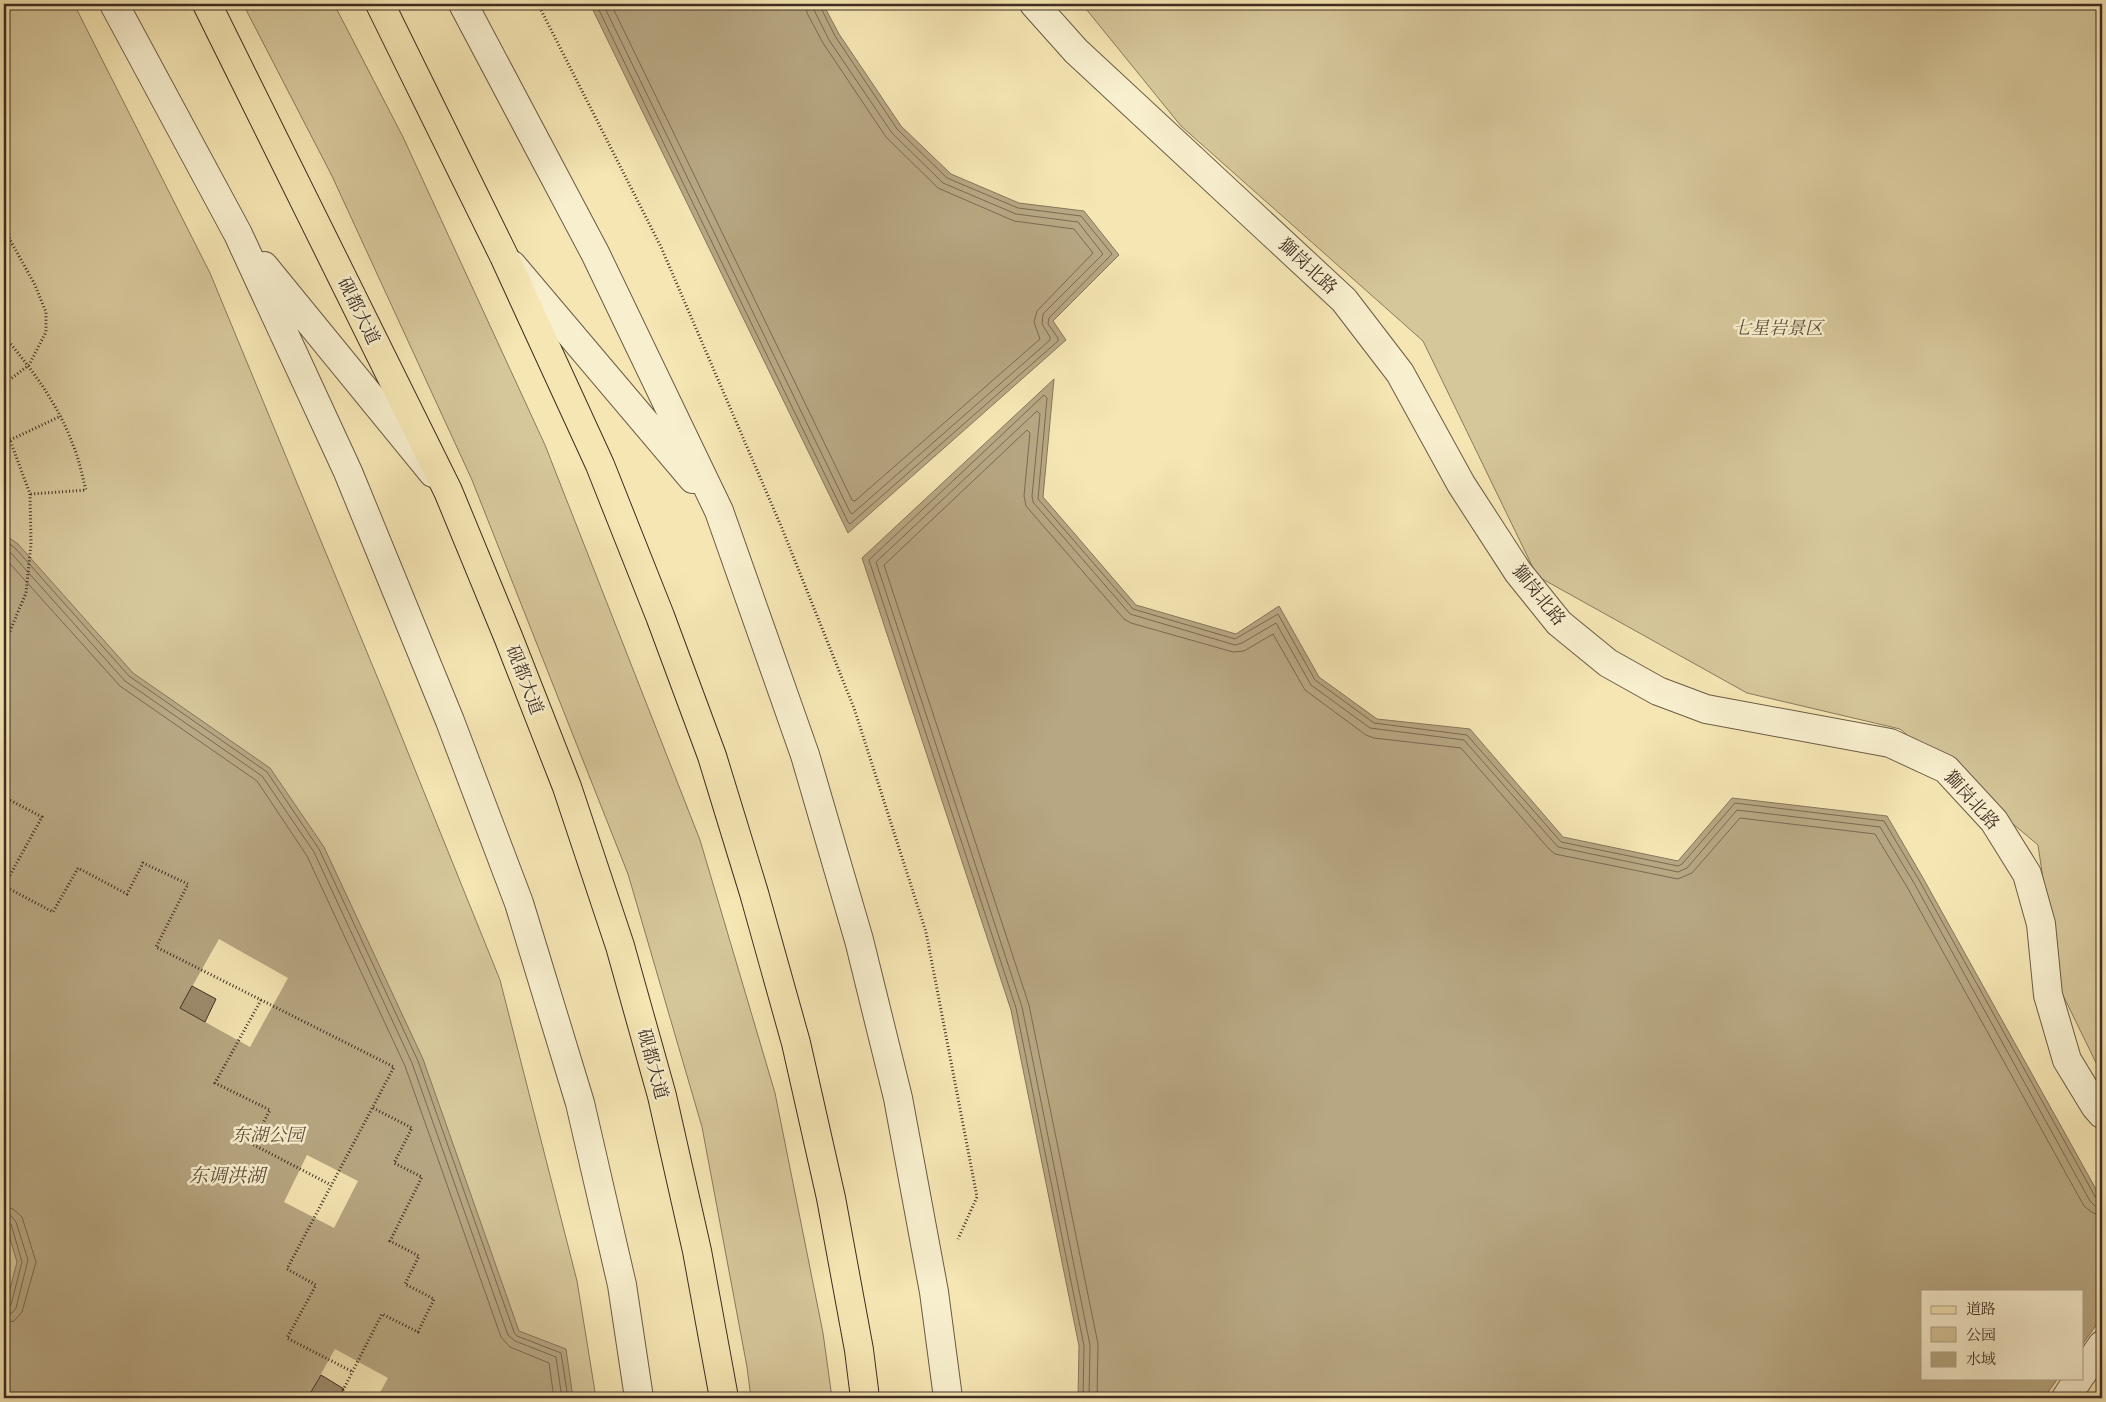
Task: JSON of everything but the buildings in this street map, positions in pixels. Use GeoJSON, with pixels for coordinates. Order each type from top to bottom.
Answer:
{"type":"FeatureCollection","features":[{"type":"Feature","properties":{"kind":"main road","name":"砚都大道"},"geometry":{"type":"LineString","coordinates":[[207,4],[448,491],[510,639],[567,788],[620,946],[662,1096],[697,1251],[724,1398]]}},
{"type":"Feature","properties":{"kind":"main road"},"geometry":{"type":"LineString","coordinates":[[380,4],[504,256],[600,465],[660,616],[712,756],[754,893],[796,1043],[832,1198],[859,1350],[864,1398]]}},
{"type":"Feature","properties":{"kind":"street"},"geometry":{"type":"LineString","coordinates":[[114,4],[238,234],[348,472],[450,721],[519,903],[580,1103],[622,1285],[639,1398]]}},
{"type":"Feature","properties":{"kind":"street"},"geometry":{"type":"LineString","coordinates":[[463,4],[595,253],[719,511],[805,755],[859,940],[902,1118],[934,1292],[948,1398]]}},
{"type":"Feature","properties":{"kind":"street","name":"獅岗北路"},"geometry":{"type":"LineString","coordinates":[[1034,4],[1076,52],[1344,300],[1400,374],[1461,484],[1518,572],[1559,624],[1608,663],[1658,691],[1706,709],[1890,743],[1946,769],[1994,820],[2027,874],[2041,924],[2048,995],[2067,1060],[2095,1106],[2102,1114]]}},
{"type":"Feature","properties":{"kind":"street"},"geometry":{"type":"LineString","coordinates":[[238,234],[448,491]]}},
{"type":"Feature","properties":{"kind":"street"},"geometry":{"type":"LineString","coordinates":[[504,256],[719,511]]}},
{"type":"Feature","properties":{"kind":"street"},"geometry":{"type":"LineString","coordinates":[[2084,1371],[2102,1345]]}},
{"type":"Feature","properties":{"kind":"street"},"geometry":{"type":"LineString","coordinates":[[2066,1398],[2078,1380]]}},
{"type":"Feature","properties":{"kind":"path"},"geometry":{"type":"LineString","coordinates":[[538,4],[661,246],[782,526],[854,708],[926,932],[977,1197],[957,1240]]}},
{"type":"Feature","properties":{"kind":"path"},"geometry":{"type":"LineString","coordinates":[[4,210],[10,240],[34,283],[46,312],[46,332],[29,366],[4,384]]}},
{"type":"Feature","properties":{"kind":"path"},"geometry":{"type":"LineString","coordinates":[[4,336],[29,366],[61,416],[74,447],[86,490],[30,494]]}},
{"type":"Feature","properties":{"kind":"path"},"geometry":{"type":"LineString","coordinates":[[10,440],[61,416]]}},
{"type":"Feature","properties":{"kind":"path"},"geometry":{"type":"LineString","coordinates":[[4,429],[30,494],[31,544],[26,593],[4,645]]}},
{"type":"Feature","properties":{"kind":"path"},"geometry":{"type":"LineString","coordinates":[[4,797],[42,817],[4,886],[53,912],[78,868],[126,894],[143,863],[188,884],[156,947],[394,1067],[287,1269],[316,1284],[287,1338],[352,1372]]}},
{"type":"Feature","properties":{"kind":"path"},"geometry":{"type":"LineString","coordinates":[[261,1000],[216,1083],[270,1110],[252,1144],[331,1185]]}},
{"type":"Feature","properties":{"kind":"path"},"geometry":{"type":"LineString","coordinates":[[341,1398],[339,1398],[382,1314],[418,1332],[434,1299],[405,1284],[419,1256],[390,1241],[422,1177],[394,1163],[412,1128],[373,1108]]}},
{"type":"Feature","properties":{"kind":"green space","name":"东湖公园"},"geometry":{"type":"Polygon","coordinates":[[[4,4],[74,4],[210,273],[500,980],[577,1281],[596,1398],[4,1398],[4,4]]]}},
{"type":"Feature","properties":{"kind":"green space"},"geometry":{"type":"Polygon","coordinates":[[[243,4],[334,4],[403,137],[545,445],[700,840],[775,1093],[823,1333],[832,1398],[751,1398],[747,1367],[702,1127],[628,874],[472,480],[332,176],[243,4]]]}},
{"type":"Feature","properties":{"kind":"green space","name":"七星岩景区"},"geometry":{"type":"Polygon","coordinates":[[[1082,4],[2102,4],[2102,1075],[2059,987],[2038,845],[1900,729],[1747,693],[1537,576],[1423,341],[1181,126],[1082,4]]]}},
{"type":"Feature","properties":{"kind":"water"},"geometry":{"type":"Polygon","coordinates":[[[590,4],[823,4],[839,34],[901,126],[951,174],[1019,203],[1084,211],[1119,255],[1053,321],[1066,340],[848,533],[590,4]]]}},
{"type":"Feature","properties":{"kind":"water"},"geometry":{"type":"Polygon","coordinates":[[[1054,379],[1043,497],[1136,605],[1236,634],[1279,606],[1319,677],[1377,719],[1470,729],[1563,837],[1678,861],[1732,798],[1887,816],[2102,1200],[2102,1317],[2084,1342],[2084,1290],[1921,1290],[1921,1380],[2057,1380],[2044,1398],[1078,1398],[1079,1346],[1011,1010],[862,558],[1054,379]]]}},
{"type":"Feature","properties":{"kind":"water","name":"东调洪湖"},"geometry":{"type":"Polygon","coordinates":[[[4,534],[18,544],[133,673],[270,768],[324,847],[423,1059],[519,1331],[566,1349],[573,1398],[4,1398],[4,1312],[17,1262],[4,1219],[4,534]]]}},
{"type":"Feature","properties":{"kind":"pier"},"geometry":{"type":"Polygon","coordinates":[[[219,939],[288,978],[250,1047],[180,1008],[219,939]]]}},
{"type":"Feature","properties":{"kind":"pier"},"geometry":{"type":"Polygon","coordinates":[[[307,1155],[358,1181],[334,1228],[284,1202],[307,1155]]]}},
{"type":"Feature","properties":{"kind":"pier"},"geometry":{"type":"Polygon","coordinates":[[[335,1349],[388,1378],[377,1398],[308,1397],[335,1349]]]}}]}
